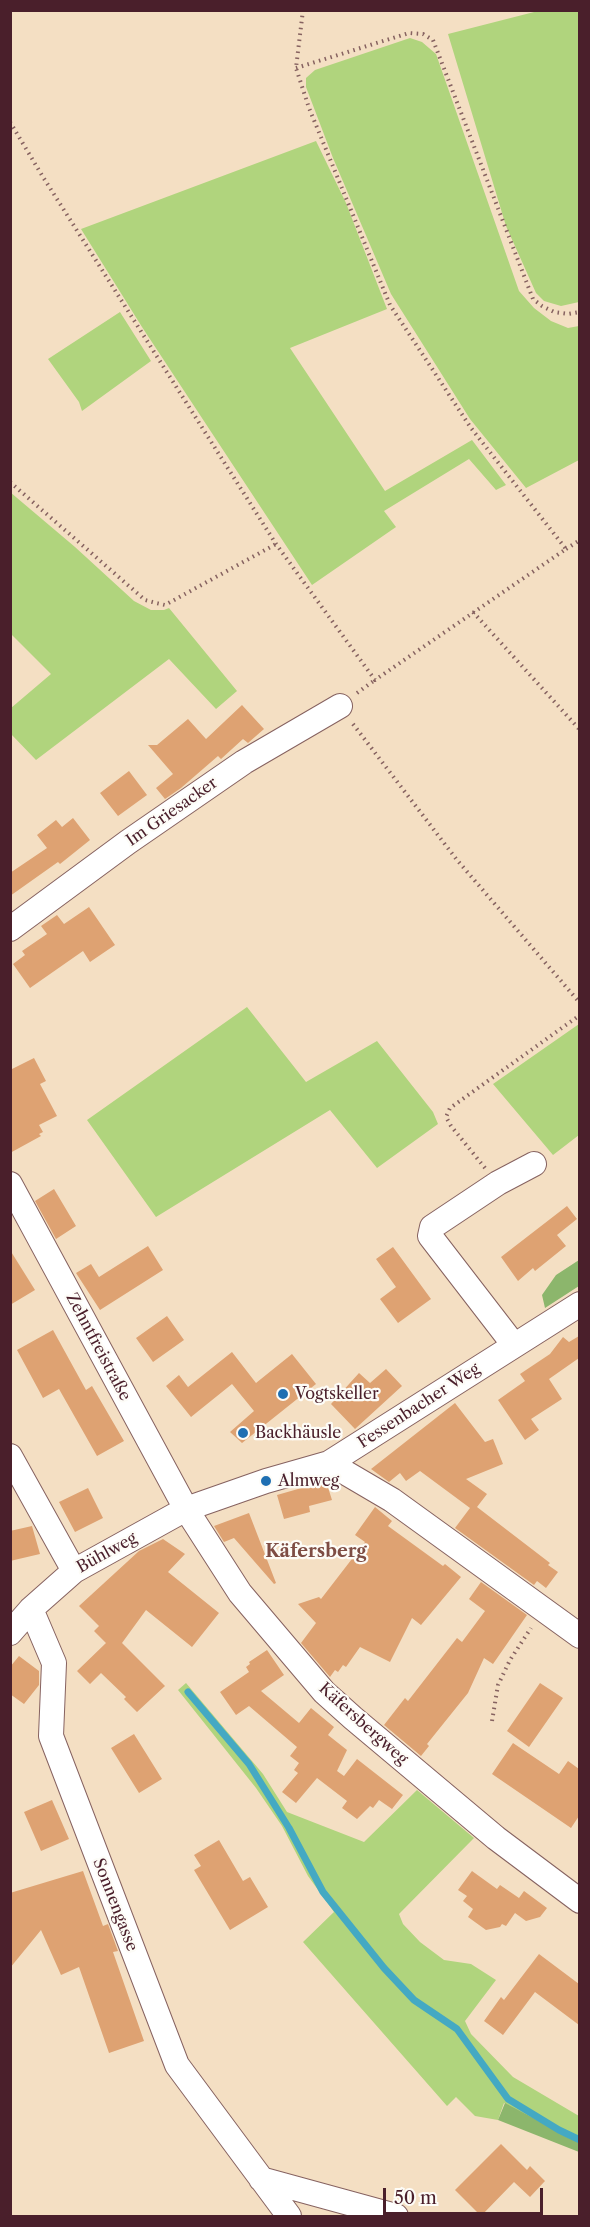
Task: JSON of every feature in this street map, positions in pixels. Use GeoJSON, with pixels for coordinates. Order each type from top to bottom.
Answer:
{"type":"FeatureCollection","features":[{"type":"Feature","properties":{"kind":"street","name":"Im Griesacker"},"geometry":{"type":"LineString","coordinates":[[10,930],[128,842],[235,769],[340,706]]}},
{"type":"Feature","properties":{"kind":"street"},"geometry":{"type":"LineString","coordinates":[[514,1345],[430,1236],[432,1227],[498,1183],[534,1164]]}},
{"type":"Feature","properties":{"kind":"street","name":"Zehntfreistraße"},"geometry":{"type":"LineString","coordinates":[[10,1184],[186,1509]]}},
{"type":"Feature","properties":{"kind":"street","name":"Fessenbacher Weg"},"geometry":{"type":"LineString","coordinates":[[186,1509],[266,1480],[329,1463],[579,1304]]}},
{"type":"Feature","properties":{"kind":"street"},"geometry":{"type":"LineString","coordinates":[[10,1456],[22,1494],[74,1571]]}},
{"type":"Feature","properties":{"kind":"street"},"geometry":{"type":"LineString","coordinates":[[329,1463],[392,1500],[579,1636]]}},
{"type":"Feature","properties":{"kind":"street","name":"Bühlweg"},"geometry":{"type":"LineString","coordinates":[[10,1634],[31,1609],[74,1571],[186,1509]]}},
{"type":"Feature","properties":{"kind":"street","name":"Käfersbergweg"},"geometry":{"type":"LineString","coordinates":[[186,1509],[240,1593],[324,1692],[496,1838],[579,1901]]}},
{"type":"Feature","properties":{"kind":"street","name":"Sonnengasse"},"geometry":{"type":"LineString","coordinates":[[31,1609],[54,1663],[51,1736],[177,2065],[289,2217]]}},
{"type":"Feature","properties":{"kind":"street"},"geometry":{"type":"LineString","coordinates":[[261,2179],[396,2217]]}},
{"type":"Feature","properties":{"kind":"path"},"geometry":{"type":"LineString","coordinates":[[303,10],[296,69],[309,108],[390,305],[471,428],[566,549]]}},
{"type":"Feature","properties":{"kind":"path"},"geometry":{"type":"LineString","coordinates":[[296,69],[409,33],[423,34],[433,40],[533,299],[554,312],[568,314],[579,312]]}},
{"type":"Feature","properties":{"kind":"path"},"geometry":{"type":"LineString","coordinates":[[10,122],[276,544],[375,680]]}},
{"type":"Feature","properties":{"kind":"path"},"geometry":{"type":"LineString","coordinates":[[10,482],[144,600],[156,603],[165,605],[276,544]]}},
{"type":"Feature","properties":{"kind":"path"},"geometry":{"type":"LineString","coordinates":[[579,540],[340,706],[457,860],[579,1003]]}},
{"type":"Feature","properties":{"kind":"path"},"geometry":{"type":"LineString","coordinates":[[473,612],[579,730]]}},
{"type":"Feature","properties":{"kind":"path"},"geometry":{"type":"LineString","coordinates":[[498,1183],[451,1126],[446,1117],[450,1108],[579,1015]]}},
{"type":"Feature","properties":{"kind":"path"},"geometry":{"type":"LineString","coordinates":[[492,1721],[498,1685],[510,1660],[543,1610]]}},
{"type":"Feature","properties":{"kind":"green space"},"geometry":{"type":"Polygon","coordinates":[[[538,11],[579,11],[579,302],[561,306],[544,301],[536,293],[506,226],[448,34],[538,11]]]}},
{"type":"Feature","properties":{"kind":"green space"},"geometry":{"type":"Polygon","coordinates":[[[410,38],[422,42],[436,54],[519,291],[534,308],[551,321],[568,328],[579,326],[579,460],[526,488],[470,419],[391,294],[333,158],[306,87],[306,78],[315,70],[410,38]]]}},
{"type":"Feature","properties":{"kind":"green space"},"geometry":{"type":"Polygon","coordinates":[[[316,141],[346,203],[387,309],[290,348],[385,491],[472,440],[506,485],[496,490],[469,459],[384,511],[396,527],[312,585],[142,327],[81,229],[316,141]]]}},
{"type":"Feature","properties":{"kind":"green space"},"geometry":{"type":"Polygon","coordinates":[[[120,312],[151,361],[82,411],[79,402],[48,359],[120,312]]]}},
{"type":"Feature","properties":{"kind":"green space"},"geometry":{"type":"Polygon","coordinates":[[[10,492],[134,601],[151,610],[169,608],[237,691],[216,709],[169,659],[36,760],[11,734],[11,708],[51,674],[11,634],[10,492]]]}},
{"type":"Feature","properties":{"kind":"green space"},"geometry":{"type":"Polygon","coordinates":[[[247,1007],[306,1082],[377,1041],[433,1112],[438,1124],[377,1168],[330,1110],[156,1217],[87,1120],[247,1007]]]}},
{"type":"Feature","properties":{"kind":"green space"},"geometry":{"type":"Polygon","coordinates":[[[579,1024],[579,1135],[553,1155],[493,1084],[579,1024]]]}},
{"type":"Feature","properties":{"kind":"green space"},"geometry":{"type":"Polygon","coordinates":[[[579,1260],[579,1286],[545,1308],[542,1295],[556,1275],[579,1260]]]}},
{"type":"Feature","properties":{"kind":"green space"},"geometry":{"type":"Polygon","coordinates":[[[186,1683],[263,1774],[287,1812],[364,1842],[417,1790],[474,1838],[399,1914],[403,1924],[420,1942],[444,1960],[471,1964],[496,1980],[465,2021],[471,2034],[513,2077],[579,2116],[579,2142],[504,2103],[498,2120],[475,2116],[456,2097],[447,2106],[303,1942],[334,1912],[308,1876],[282,1826],[256,1788],[178,1690],[186,1683]]]}},
{"type":"Feature","properties":{"kind":"green space"},"geometry":{"type":"Polygon","coordinates":[[[505,2103],[579,2142],[579,2152],[498,2120],[505,2103]]]}},
{"type":"Feature","properties":{"kind":"building"},"geometry":{"type":"Polygon","coordinates":[[[242,705],[264,729],[248,743],[243,739],[221,759],[218,756],[165,799],[156,788],[173,774],[148,745],[157,745],[188,719],[206,739],[242,705]]]}},
{"type":"Feature","properties":{"kind":"building"},"geometry":{"type":"Polygon","coordinates":[[[129,771],[147,795],[118,816],[100,793],[129,771]]]}},
{"type":"Feature","properties":{"kind":"building"},"geometry":{"type":"Polygon","coordinates":[[[73,818],[90,840],[60,864],[58,862],[10,896],[10,873],[47,848],[37,835],[56,820],[62,827],[73,818]]]}},
{"type":"Feature","properties":{"kind":"building"},"geometry":{"type":"Polygon","coordinates":[[[89,907],[115,945],[90,962],[83,951],[30,988],[13,964],[25,955],[22,951],[47,934],[41,926],[57,915],[64,924],[89,907]]]}},
{"type":"Feature","properties":{"kind":"building"},"geometry":{"type":"Polygon","coordinates":[[[34,1058],[46,1081],[40,1084],[57,1116],[39,1125],[43,1132],[39,1134],[41,1136],[10,1153],[10,1070],[34,1058]]]}},
{"type":"Feature","properties":{"kind":"building"},"geometry":{"type":"Polygon","coordinates":[[[54,1189],[76,1226],[56,1239],[35,1201],[54,1189]]]}},
{"type":"Feature","properties":{"kind":"building"},"geometry":{"type":"Polygon","coordinates":[[[567,1206],[577,1219],[557,1235],[566,1246],[535,1271],[533,1268],[518,1281],[501,1257],[567,1206]]]}},
{"type":"Feature","properties":{"kind":"building"},"geometry":{"type":"Polygon","coordinates":[[[148,1246],[163,1270],[100,1310],[76,1273],[91,1264],[99,1277],[148,1246]]]}},
{"type":"Feature","properties":{"kind":"building"},"geometry":{"type":"Polygon","coordinates":[[[393,1247],[431,1299],[398,1323],[380,1299],[396,1287],[376,1259],[393,1247]]]}},
{"type":"Feature","properties":{"kind":"building"},"geometry":{"type":"Polygon","coordinates":[[[10,1250],[35,1290],[10,1305],[10,1250]]]}},
{"type":"Feature","properties":{"kind":"building"},"geometry":{"type":"Polygon","coordinates":[[[167,1316],[184,1340],[153,1362],[136,1338],[167,1316]]]}},
{"type":"Feature","properties":{"kind":"building"},"geometry":{"type":"Polygon","coordinates":[[[53,1330],[86,1390],[92,1386],[124,1441],[97,1456],[59,1389],[43,1398],[17,1350],[53,1330]]]}},
{"type":"Feature","properties":{"kind":"building"},"geometry":{"type":"Polygon","coordinates":[[[579,1336],[579,1358],[549,1379],[562,1399],[531,1419],[539,1430],[525,1440],[498,1400],[525,1381],[520,1374],[550,1354],[563,1337],[569,1342],[579,1336]]]}},
{"type":"Feature","properties":{"kind":"building"},"geometry":{"type":"Polygon","coordinates":[[[232,1352],[256,1383],[292,1354],[316,1384],[242,1443],[230,1432],[254,1411],[232,1384],[191,1417],[166,1386],[179,1375],[188,1387],[232,1352]]]}},
{"type":"Feature","properties":{"kind":"building"},"geometry":{"type":"Polygon","coordinates":[[[386,1369],[402,1386],[355,1429],[331,1404],[359,1373],[370,1383],[386,1369]]]}},
{"type":"Feature","properties":{"kind":"building"},"geometry":{"type":"Polygon","coordinates":[[[455,1403],[485,1442],[493,1439],[503,1464],[466,1479],[487,1494],[477,1507],[550,1563],[548,1565],[558,1572],[546,1588],[537,1581],[534,1585],[455,1528],[470,1508],[420,1471],[406,1481],[400,1473],[389,1482],[371,1469],[455,1403]]]}},
{"type":"Feature","properties":{"kind":"building"},"geometry":{"type":"Polygon","coordinates":[[[326,1481],[332,1500],[309,1506],[310,1512],[284,1519],[277,1495],[326,1481]]]}},
{"type":"Feature","properties":{"kind":"building"},"geometry":{"type":"Polygon","coordinates":[[[88,1488],[103,1518],[75,1532],[59,1502],[88,1488]]]}},
{"type":"Feature","properties":{"kind":"building"},"geometry":{"type":"Polygon","coordinates":[[[375,1507],[392,1521],[388,1526],[461,1577],[421,1625],[412,1618],[390,1662],[360,1647],[346,1667],[343,1665],[338,1672],[335,1670],[330,1677],[301,1643],[316,1623],[298,1604],[319,1597],[321,1599],[365,1542],[355,1535],[375,1507]]]}},
{"type":"Feature","properties":{"kind":"building"},"geometry":{"type":"Polygon","coordinates":[[[249,1513],[276,1583],[274,1584],[234,1538],[224,1542],[214,1526],[249,1513]]]}},
{"type":"Feature","properties":{"kind":"building"},"geometry":{"type":"Polygon","coordinates":[[[32,1526],[40,1554],[10,1561],[10,1531],[32,1526]]]}},
{"type":"Feature","properties":{"kind":"building"},"geometry":{"type":"Polygon","coordinates":[[[163,1539],[185,1554],[168,1572],[219,1613],[192,1647],[146,1610],[122,1643],[165,1686],[137,1712],[124,1699],[126,1697],[101,1673],[90,1684],[77,1671],[106,1643],[94,1631],[99,1626],[79,1606],[139,1551],[163,1539]]]}},
{"type":"Feature","properties":{"kind":"building"},"geometry":{"type":"Polygon","coordinates":[[[481,1582],[527,1615],[493,1664],[484,1658],[468,1693],[427,1744],[429,1746],[421,1756],[384,1725],[405,1698],[408,1701],[457,1638],[462,1642],[485,1611],[469,1599],[481,1582]]]}},
{"type":"Feature","properties":{"kind":"building"},"geometry":{"type":"Polygon","coordinates":[[[267,1650],[284,1675],[261,1691],[299,1723],[311,1708],[334,1727],[328,1735],[347,1750],[337,1771],[344,1776],[357,1759],[403,1795],[392,1809],[379,1800],[373,1808],[370,1806],[357,1819],[342,1808],[347,1801],[317,1778],[296,1803],[282,1792],[298,1773],[294,1770],[299,1763],[290,1756],[297,1747],[249,1706],[236,1715],[220,1692],[249,1672],[246,1667],[250,1664],[249,1662],[267,1650]]]}},
{"type":"Feature","properties":{"kind":"building"},"geometry":{"type":"Polygon","coordinates":[[[19,1656],[39,1671],[39,1685],[24,1704],[10,1694],[10,1667],[19,1656]]]}},
{"type":"Feature","properties":{"kind":"building"},"geometry":{"type":"Polygon","coordinates":[[[540,1683],[563,1698],[529,1747],[507,1731],[540,1683]]]}},
{"type":"Feature","properties":{"kind":"building"},"geometry":{"type":"Polygon","coordinates":[[[134,1734],[162,1779],[139,1793],[111,1748],[134,1734]]]}},
{"type":"Feature","properties":{"kind":"building"},"geometry":{"type":"Polygon","coordinates":[[[513,1743],[559,1774],[568,1761],[579,1769],[579,1816],[571,1828],[492,1774],[513,1743]]]}},
{"type":"Feature","properties":{"kind":"building"},"geometry":{"type":"Polygon","coordinates":[[[52,1800],[69,1839],[41,1851],[24,1812],[52,1800]]]}},
{"type":"Feature","properties":{"kind":"building"},"geometry":{"type":"Polygon","coordinates":[[[219,1840],[243,1881],[250,1877],[268,1907],[230,1930],[194,1870],[201,1866],[194,1855],[219,1840]]]}},
{"type":"Feature","properties":{"kind":"building"},"geometry":{"type":"Polygon","coordinates":[[[83,1871],[103,1926],[108,1924],[118,1951],[113,1952],[144,2041],[109,2053],[79,1967],[61,1975],[41,1930],[10,1968],[10,1893],[83,1871]]]}},
{"type":"Feature","properties":{"kind":"building"},"geometry":{"type":"Polygon","coordinates":[[[472,1871],[497,1889],[500,1885],[519,1898],[524,1891],[547,1908],[540,1917],[526,1921],[515,1913],[506,1926],[502,1924],[500,1927],[486,1930],[468,1917],[473,1909],[463,1901],[467,1896],[458,1890],[472,1871]]]}},
{"type":"Feature","properties":{"kind":"building"},"geometry":{"type":"Polygon","coordinates":[[[539,1954],[579,1984],[579,2025],[535,1992],[503,2035],[484,2021],[501,1997],[504,2000],[539,1954]]]}},
{"type":"Feature","properties":{"kind":"building"},"geometry":{"type":"Polygon","coordinates":[[[501,2144],[527,2170],[530,2166],[545,2181],[530,2197],[514,2182],[481,2216],[455,2190],[501,2144]]]}},
{"type":"Feature","properties":{"kind":"waterway"},"geometry":{"type":"LineString","coordinates":[[188,1692],[249,1764],[289,1828],[323,1892],[384,1968],[414,2000],[457,2029],[508,2099],[580,2140]]}},
{"type":"Feature","properties":{"kind":"place","name":"Vogtskeller"},"geometry":{"type":"Point","coordinates":[283,1394]}},
{"type":"Feature","properties":{"kind":"place","name":"Backhäusle"},"geometry":{"type":"Point","coordinates":[243,1433]}},
{"type":"Feature","properties":{"kind":"place","name":"Almweg"},"geometry":{"type":"Point","coordinates":[266,1481]}},
{"type":"Feature","properties":{"kind":"district","name":"Käfersberg"},"geometry":{"type":"Point","coordinates":[316,1552]}}]}
